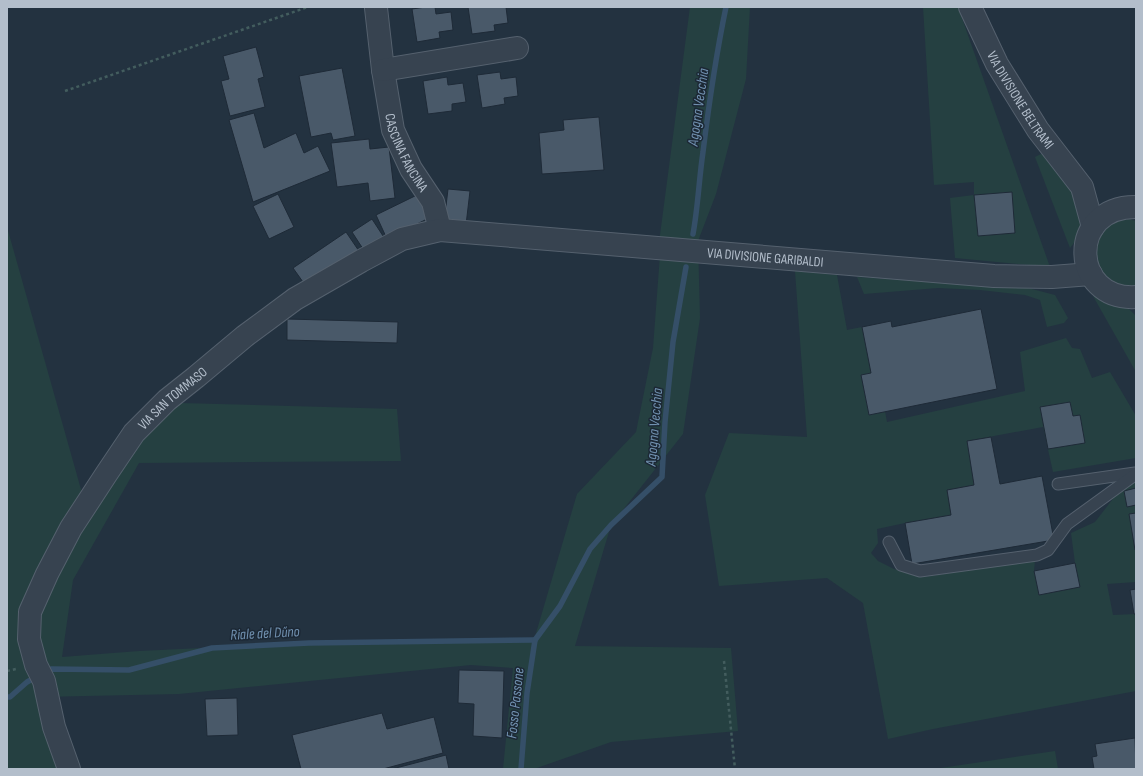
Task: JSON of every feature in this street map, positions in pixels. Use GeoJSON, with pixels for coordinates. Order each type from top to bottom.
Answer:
{"type":"FeatureCollection","features":[{"type":"Feature","properties":{"kind":"street","name":"VIA DIVISIONE BELTRAMI"},"geometry":{"type":"LineString","coordinates":[[970,7],[997,64],[1038,130],[1082,187],[1107,202],[1129,208]]}},
{"type":"Feature","properties":{"kind":"street","name":"CASCINA FANCINA"},"geometry":{"type":"LineString","coordinates":[[376,8],[383,70],[393,130],[411,170],[433,202],[440,230]]}},
{"type":"Feature","properties":{"kind":"street"},"geometry":{"type":"LineString","coordinates":[[383,70],[517,48]]}},
{"type":"Feature","properties":{"kind":"street","name":"VIA DIVISIONE BELTRAMI"},"geometry":{"type":"LineString","coordinates":[[1082,187],[1093,227]]}},
{"type":"Feature","properties":{"kind":"street"},"geometry":{"type":"LineString","coordinates":[[1129,208],[1106,214],[1098,221],[1088,236],[1085,250],[1086,261],[1091,274],[1097,283],[1114,295],[1132,300]]}},
{"type":"Feature","properties":{"kind":"street","name":"VIA DIVISIONE GARIBALDI"},"geometry":{"type":"LineString","coordinates":[[440,230],[994,276],[1052,277],[1091,274]]}},
{"type":"Feature","properties":{"kind":"street","name":"VIA SAN TOMMASO"},"geometry":{"type":"LineString","coordinates":[[68,769],[54,727],[42,675],[36,665],[29,639],[30,612],[47,574],[71,528],[106,473],[134,433],[166,400],[245,336],[295,299],[402,239],[440,230]]}},
{"type":"Feature","properties":{"kind":"lane"},"geometry":{"type":"LineString","coordinates":[[1058,484],[1136,474]]}},
{"type":"Feature","properties":{"kind":"lane"},"geometry":{"type":"LineString","coordinates":[[889,542],[901,565],[920,571],[1037,555],[1048,550],[1067,524],[1136,474]]}},
{"type":"Feature","properties":{"kind":"path"},"geometry":{"type":"LineString","coordinates":[[65,91],[308,7]]}},
{"type":"Feature","properties":{"kind":"path"},"geometry":{"type":"LineString","coordinates":[[724,661],[734,769]]}},
{"type":"Feature","properties":{"kind":"green space"},"geometry":{"type":"Polygon","coordinates":[[[690,7],[750,7],[746,79],[716,194],[698,241],[700,318],[683,434],[611,525],[575,646],[731,648],[738,731],[611,742],[534,769],[503,769],[513,668],[471,665],[179,694],[40,697],[59,769],[7,769],[7,227],[82,493],[126,428],[180,403],[397,409],[401,461],[139,463],[73,580],[62,657],[139,651],[309,643],[534,640],[577,494],[636,432],[653,348],[660,255],[660,235],[690,7]]]}},
{"type":"Feature","properties":{"kind":"green space"},"geometry":{"type":"Polygon","coordinates":[[[923,7],[958,7],[1050,267],[955,258],[950,198],[974,195],[974,182],[934,185],[923,7]]]}},
{"type":"Feature","properties":{"kind":"green space"},"geometry":{"type":"Polygon","coordinates":[[[1045,152],[1079,198],[1084,216],[1081,234],[1070,248],[1035,157],[1045,152]]]}},
{"type":"Feature","properties":{"kind":"green space"},"geometry":{"type":"Polygon","coordinates":[[[1129,219],[1136,221],[1136,285],[1129,286],[1119,285],[1110,281],[1097,266],[1096,244],[1100,234],[1108,226],[1118,221],[1129,219]]]}},
{"type":"Feature","properties":{"kind":"green space"},"geometry":{"type":"Polygon","coordinates":[[[795,271],[837,275],[847,330],[862,327],[871,373],[861,376],[869,414],[885,411],[887,422],[1025,391],[1020,352],[1066,338],[1072,348],[1080,349],[1092,378],[1110,372],[1136,416],[1136,458],[1053,472],[1043,427],[967,441],[974,485],[947,490],[951,515],[877,529],[878,543],[871,553],[878,561],[894,569],[924,577],[1035,560],[1034,571],[1039,595],[1080,587],[1071,533],[1095,522],[1119,491],[1136,480],[1136,582],[1107,584],[1113,615],[1136,614],[1136,691],[933,729],[888,739],[863,603],[827,578],[719,586],[705,495],[729,433],[807,437],[795,271]]]}},
{"type":"Feature","properties":{"kind":"green space"},"geometry":{"type":"Polygon","coordinates":[[[857,277],[1028,288],[1055,295],[1068,318],[1064,323],[1047,327],[1040,300],[1025,295],[980,290],[938,288],[864,294],[857,277]]]}},
{"type":"Feature","properties":{"kind":"green space"},"geometry":{"type":"Polygon","coordinates":[[[1093,296],[1129,309],[1136,316],[1136,372],[1093,296]]]}},
{"type":"Feature","properties":{"kind":"green space"},"geometry":{"type":"Polygon","coordinates":[[[1055,751],[1058,769],[934,769],[1055,751]]]}},
{"type":"Feature","properties":{"kind":"building"},"geometry":{"type":"Polygon","coordinates":[[[435,7],[436,14],[451,12],[453,30],[439,32],[440,38],[417,42],[412,9],[435,7]]]}},
{"type":"Feature","properties":{"kind":"building"},"geometry":{"type":"Polygon","coordinates":[[[468,7],[506,7],[508,23],[494,25],[495,31],[472,34],[468,7]]]}},
{"type":"Feature","properties":{"kind":"building"},"geometry":{"type":"Polygon","coordinates":[[[256,47],[264,77],[258,79],[265,107],[230,116],[221,81],[229,79],[223,56],[256,47]]]}},
{"type":"Feature","properties":{"kind":"building"},"geometry":{"type":"Polygon","coordinates":[[[342,68],[355,136],[333,140],[331,133],[311,137],[299,76],[342,68]]]}},
{"type":"Feature","properties":{"kind":"building"},"geometry":{"type":"Polygon","coordinates":[[[500,72],[501,79],[516,77],[518,96],[504,98],[505,104],[482,108],[477,75],[500,72]]]}},
{"type":"Feature","properties":{"kind":"building"},"geometry":{"type":"Polygon","coordinates":[[[447,77],[448,85],[463,83],[466,102],[452,104],[452,111],[428,114],[423,81],[447,77]]]}},
{"type":"Feature","properties":{"kind":"building"},"geometry":{"type":"Polygon","coordinates":[[[254,113],[264,148],[296,133],[304,153],[318,146],[330,171],[253,202],[229,120],[254,113]]]}},
{"type":"Feature","properties":{"kind":"building"},"geometry":{"type":"Polygon","coordinates":[[[599,117],[604,170],[542,174],[539,133],[564,130],[563,120],[599,117]]]}},
{"type":"Feature","properties":{"kind":"building"},"geometry":{"type":"Polygon","coordinates":[[[369,139],[370,149],[389,147],[395,198],[370,201],[368,183],[337,187],[331,143],[369,139]]]}},
{"type":"Feature","properties":{"kind":"building"},"geometry":{"type":"Polygon","coordinates":[[[448,189],[470,191],[466,225],[444,223],[448,189]]]}},
{"type":"Feature","properties":{"kind":"building"},"geometry":{"type":"Polygon","coordinates":[[[1012,192],[1015,233],[978,236],[974,195],[1012,192]]]}},
{"type":"Feature","properties":{"kind":"building"},"geometry":{"type":"Polygon","coordinates":[[[278,194],[294,227],[269,239],[253,206],[278,194]]]}},
{"type":"Feature","properties":{"kind":"building"},"geometry":{"type":"Polygon","coordinates":[[[419,194],[431,217],[387,239],[376,215],[419,194]]]}},
{"type":"Feature","properties":{"kind":"building"},"geometry":{"type":"Polygon","coordinates":[[[372,219],[385,239],[365,252],[352,232],[372,219]]]}},
{"type":"Feature","properties":{"kind":"building"},"geometry":{"type":"Polygon","coordinates":[[[346,232],[361,254],[308,289],[293,268],[346,232]]]}},
{"type":"Feature","properties":{"kind":"building"},"geometry":{"type":"Polygon","coordinates":[[[981,309],[997,389],[869,415],[861,375],[871,373],[862,327],[891,321],[892,327],[981,309]]]}},
{"type":"Feature","properties":{"kind":"building"},"geometry":{"type":"Polygon","coordinates":[[[287,319],[398,322],[397,343],[287,340],[287,319]]]}},
{"type":"Feature","properties":{"kind":"building"},"geometry":{"type":"Polygon","coordinates":[[[1070,402],[1073,416],[1080,415],[1085,443],[1048,449],[1040,407],[1070,402]]]}},
{"type":"Feature","properties":{"kind":"building"},"geometry":{"type":"Polygon","coordinates":[[[991,437],[1000,484],[1042,476],[1054,540],[912,564],[905,523],[951,515],[947,490],[974,485],[967,441],[991,437]]]}},
{"type":"Feature","properties":{"kind":"building"},"geometry":{"type":"Polygon","coordinates":[[[1136,488],[1136,505],[1127,507],[1124,491],[1136,488]]]}},
{"type":"Feature","properties":{"kind":"building"},"geometry":{"type":"Polygon","coordinates":[[[1136,513],[1136,550],[1135,550],[1129,514],[1136,513]]]}},
{"type":"Feature","properties":{"kind":"building"},"geometry":{"type":"Polygon","coordinates":[[[1075,563],[1080,587],[1039,595],[1034,571],[1075,563]]]}},
{"type":"Feature","properties":{"kind":"building"},"geometry":{"type":"Polygon","coordinates":[[[1136,589],[1136,614],[1134,614],[1130,590],[1136,589]]]}},
{"type":"Feature","properties":{"kind":"building"},"geometry":{"type":"Polygon","coordinates":[[[459,670],[504,671],[502,738],[473,736],[474,704],[458,703],[459,670]]]}},
{"type":"Feature","properties":{"kind":"building"},"geometry":{"type":"Polygon","coordinates":[[[237,698],[238,735],[207,736],[205,699],[237,698]]]}},
{"type":"Feature","properties":{"kind":"building"},"geometry":{"type":"Polygon","coordinates":[[[382,713],[387,729],[434,717],[443,753],[383,769],[301,769],[292,735],[382,713]]]}},
{"type":"Feature","properties":{"kind":"building"},"geometry":{"type":"Polygon","coordinates":[[[1135,738],[1136,769],[1094,769],[1092,757],[1097,756],[1095,744],[1135,738]]]}},
{"type":"Feature","properties":{"kind":"building"},"geometry":{"type":"Polygon","coordinates":[[[446,755],[449,769],[392,769],[446,755]]]}},
{"type":"Feature","properties":{"kind":"waterway","name":"Agogna Vecchia"},"geometry":{"type":"LineString","coordinates":[[693,234],[710,97],[726,7]]}},
{"type":"Feature","properties":{"kind":"waterway","name":"Agogna Vecchia"},"geometry":{"type":"LineString","coordinates":[[521,769],[527,693],[535,640],[560,606],[590,549],[611,525],[662,477],[665,422],[673,342],[686,267]]}},
{"type":"Feature","properties":{"kind":"waterway","name":"Riale del Dűno"},"geometry":{"type":"LineString","coordinates":[[45,672],[51,669],[129,670],[212,648],[309,643],[535,640]]}},
{"type":"Feature","properties":{"kind":"waterway","name":"Riale del Dűno"},"geometry":{"type":"LineString","coordinates":[[7,697],[10,697],[27,682],[38,676]]}},
{"type":"Feature","properties":{"kind":"water label","name":"Fosso Passone"},"geometry":{"type":"Point","coordinates":[515,703]}}]}
